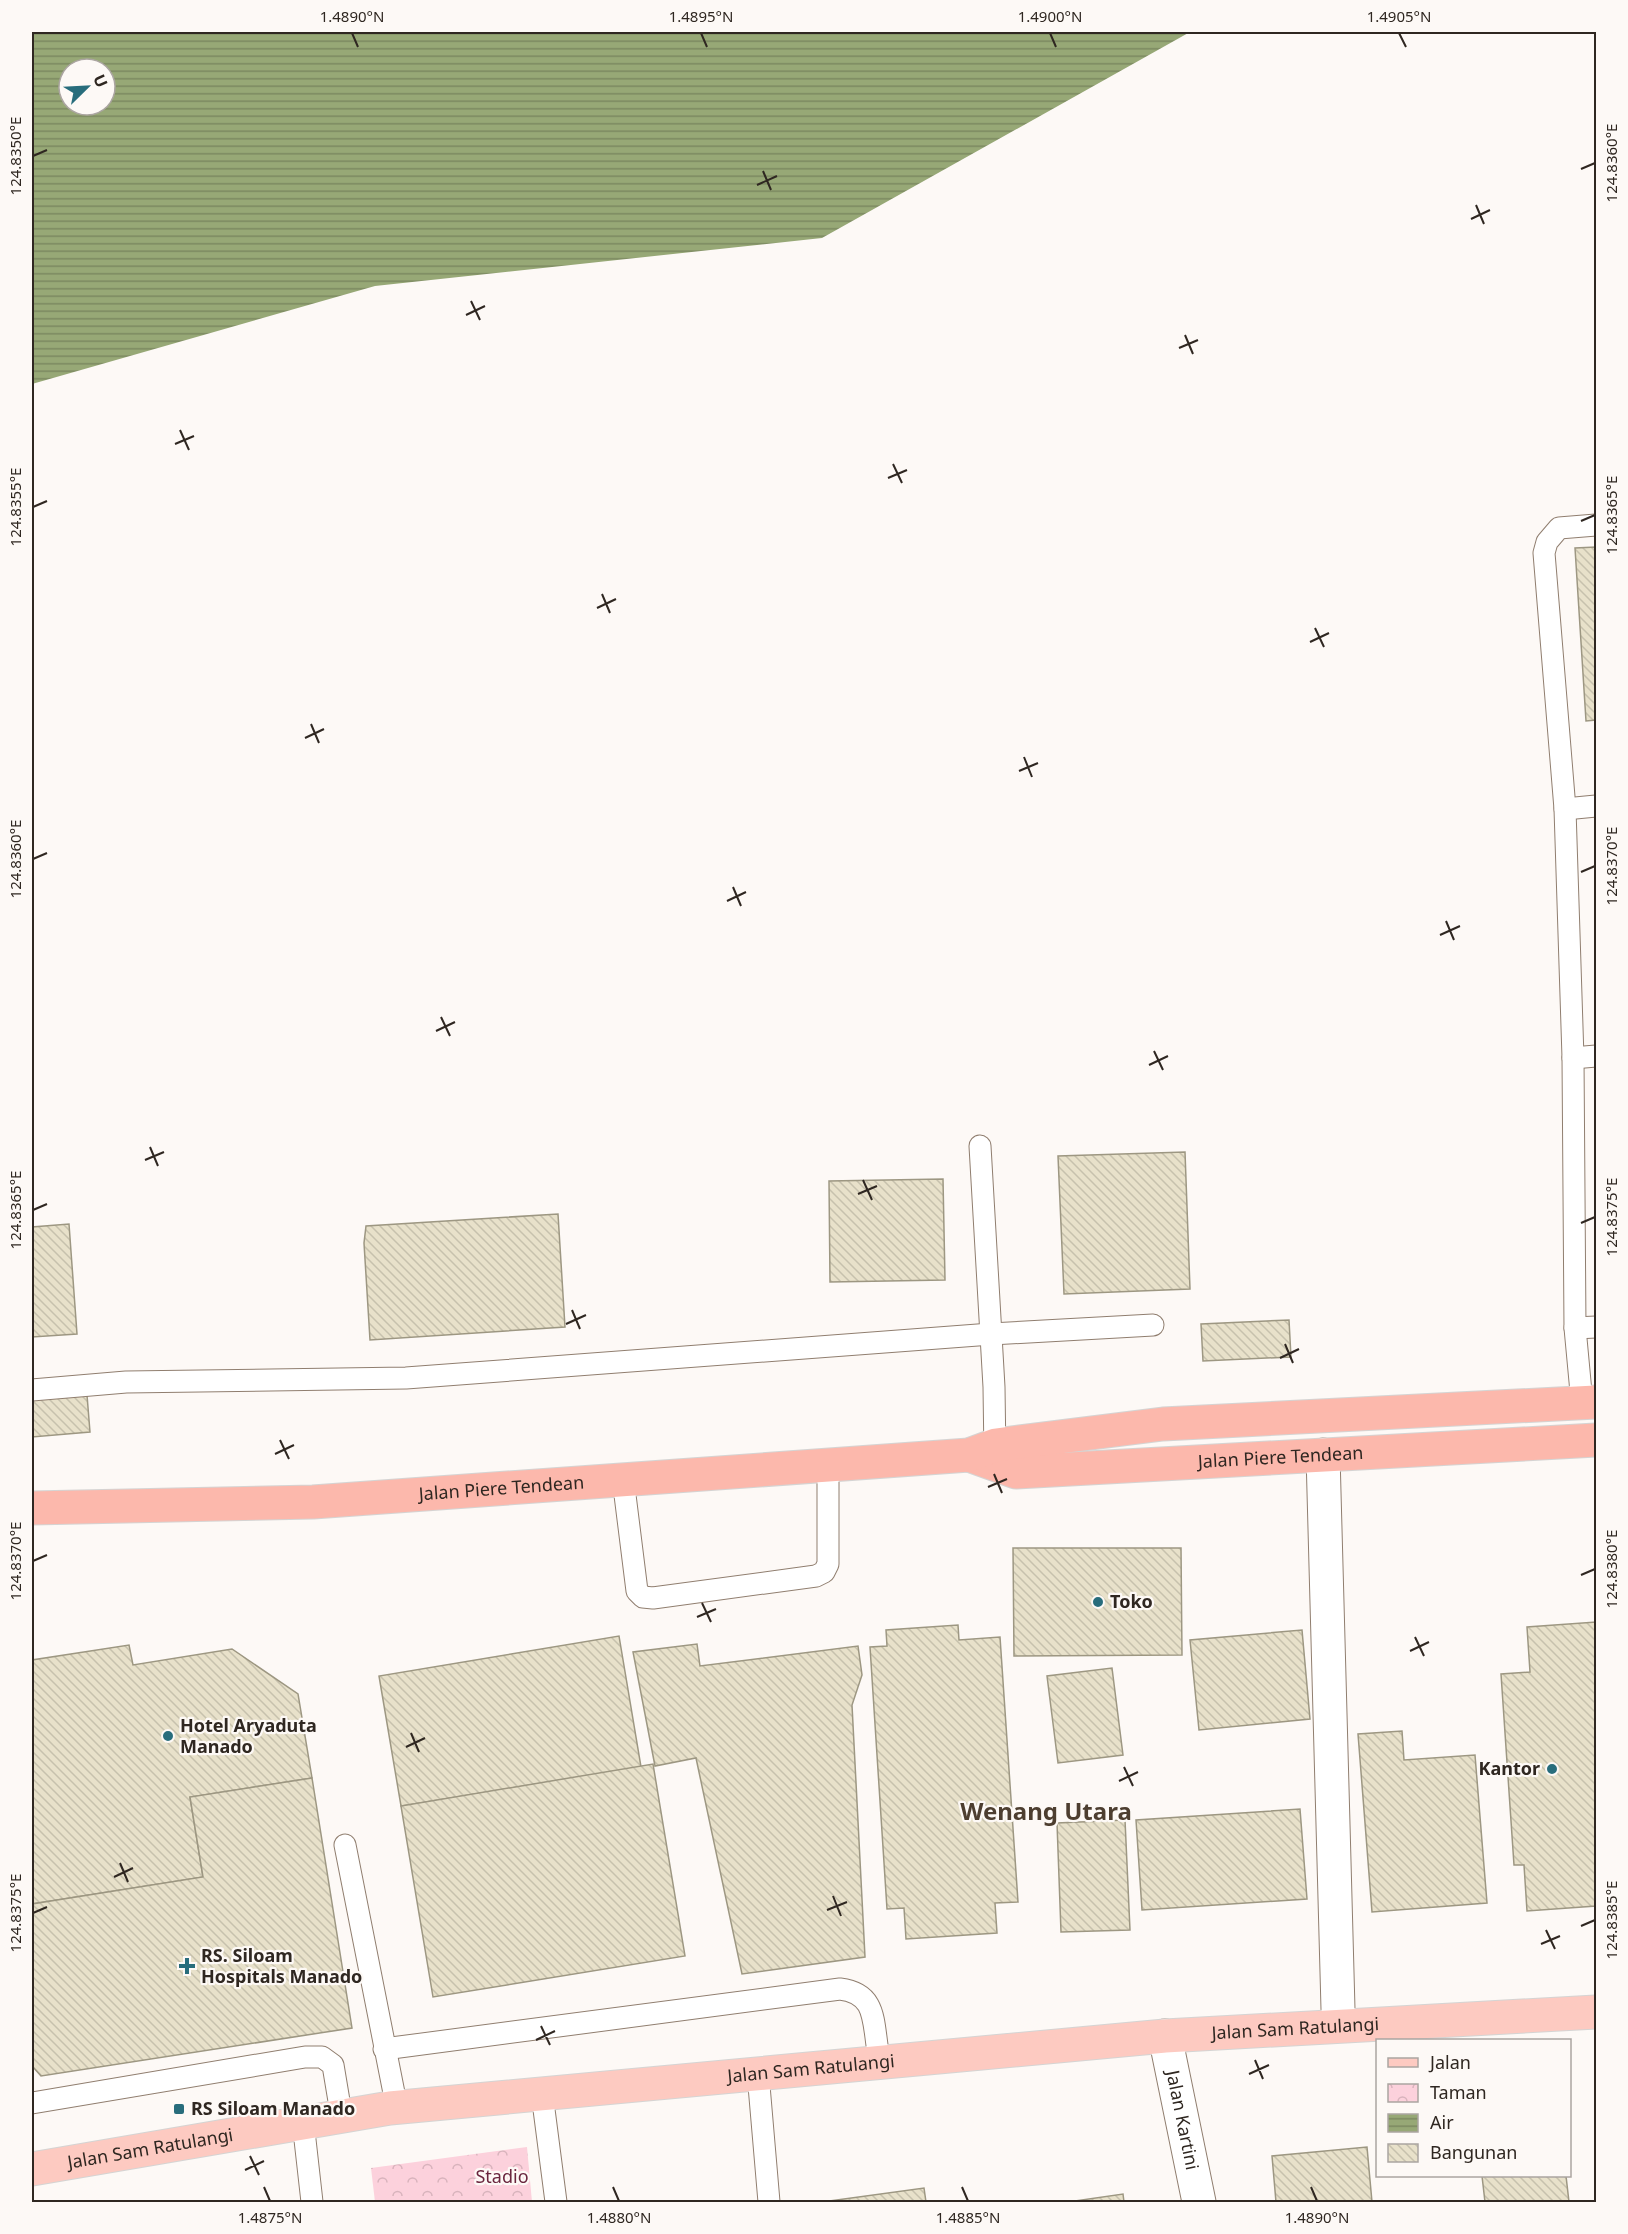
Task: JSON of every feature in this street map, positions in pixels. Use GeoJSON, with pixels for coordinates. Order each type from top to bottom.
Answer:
{"type":"FeatureCollection","features":[{"type":"Feature","properties":{"kind":"highway","name":"Jalan Piere Tendean"},"geometry":{"type":"LineString","coordinates":[[32,1508],[313,1502],[828,1464],[986,1456],[1163,1424],[1589,1403]]}},
{"type":"Feature","properties":{"kind":"highway","name":"Jalan Piere Tendean"},"geometry":{"type":"LineString","coordinates":[[986,1456],[1016,1472],[1596,1440]]}},
{"type":"Feature","properties":{"kind":"main road","name":"Jalan Sam Ratulangi"},"geometry":{"type":"LineString","coordinates":[[32,2150],[394,2093],[1115,2021],[1596,1996]]}},
{"type":"Feature","properties":{"kind":"main road","name":"Jalan Sam Ratulangi"},"geometry":{"type":"LineString","coordinates":[[32,2169],[390,2108],[1165,2036],[1596,2012]]}},
{"type":"Feature","properties":{"kind":"street"},"geometry":{"type":"LineString","coordinates":[[1323,1455],[1338,2009]]}},
{"type":"Feature","properties":{"kind":"street","name":"Jalan Kartini"},"geometry":{"type":"LineString","coordinates":[[1165,2036],[1199,2202]]}},
{"type":"Feature","properties":{"kind":"lane"},"geometry":{"type":"LineString","coordinates":[[1589,1403],[1575,1328],[1573,1058],[1565,809],[1544,553],[1547,543],[1559,528],[1596,525]]}},
{"type":"Feature","properties":{"kind":"lane"},"geometry":{"type":"LineString","coordinates":[[1565,809],[1596,806]]}},
{"type":"Feature","properties":{"kind":"lane"},"geometry":{"type":"LineString","coordinates":[[1573,1058],[1596,1056]]}},
{"type":"Feature","properties":{"kind":"lane"},"geometry":{"type":"LineString","coordinates":[[980,1146],[991,1334],[986,1456]]}},
{"type":"Feature","properties":{"kind":"lane"},"geometry":{"type":"LineString","coordinates":[[32,1390],[126,1382],[406,1378],[991,1334],[1153,1325]]}},
{"type":"Feature","properties":{"kind":"lane"},"geometry":{"type":"LineString","coordinates":[[1575,1328],[1596,1327]]}},
{"type":"Feature","properties":{"kind":"lane"},"geometry":{"type":"LineString","coordinates":[[623,1479],[637,1591],[643,1597],[652,1598],[816,1576],[824,1572],[828,1564],[828,1464]]}},
{"type":"Feature","properties":{"kind":"lane"},"geometry":{"type":"LineString","coordinates":[[345,1845],[394,2093]]}},
{"type":"Feature","properties":{"kind":"lane"},"geometry":{"type":"LineString","coordinates":[[384,2049],[840,1989],[854,1990],[864,1997],[872,2010],[877,2045]]}},
{"type":"Feature","properties":{"kind":"lane"},"geometry":{"type":"LineString","coordinates":[[32,2103],[305,2056],[322,2057],[333,2065],[339,2101]]}},
{"type":"Feature","properties":{"kind":"lane"},"geometry":{"type":"LineString","coordinates":[[758,2074],[769,2202]]}},
{"type":"Feature","properties":{"kind":"lane"},"geometry":{"type":"LineString","coordinates":[[542,2094],[556,2202]]}},
{"type":"Feature","properties":{"kind":"lane"},"geometry":{"type":"LineString","coordinates":[[303,2122],[312,2202]]}},
{"type":"Feature","properties":{"kind":"green space","name":"Stadio"},"geometry":{"type":"Polygon","coordinates":[[[527,2147],[532,2202],[375,2202],[371,2168],[527,2147]]]}},
{"type":"Feature","properties":{"kind":"water"},"geometry":{"type":"Polygon","coordinates":[[[32,32],[1190,32],[822,238],[375,286],[32,384],[32,32]]]}},
{"type":"Feature","properties":{"kind":"building"},"geometry":{"type":"Polygon","coordinates":[[[1596,547],[1596,720],[1586,721],[1575,548],[1596,547]]]}},
{"type":"Feature","properties":{"kind":"building"},"geometry":{"type":"Polygon","coordinates":[[[1185,1152],[1190,1289],[1064,1294],[1058,1156],[1185,1152]]]}},
{"type":"Feature","properties":{"kind":"building"},"geometry":{"type":"Polygon","coordinates":[[[943,1179],[945,1280],[830,1282],[829,1181],[943,1179]]]}},
{"type":"Feature","properties":{"kind":"building"},"geometry":{"type":"Polygon","coordinates":[[[558,1214],[565,1327],[370,1340],[364,1243],[366,1226],[558,1214]]]}},
{"type":"Feature","properties":{"kind":"building"},"geometry":{"type":"Polygon","coordinates":[[[69,1224],[77,1334],[32,1337],[32,1227],[69,1224]]]}},
{"type":"Feature","properties":{"kind":"building"},"geometry":{"type":"Polygon","coordinates":[[[1289,1320],[1291,1357],[1203,1361],[1201,1324],[1289,1320]]]}},
{"type":"Feature","properties":{"kind":"building"},"geometry":{"type":"Polygon","coordinates":[[[87,1395],[90,1432],[32,1437],[32,1399],[87,1395]]]}},
{"type":"Feature","properties":{"kind":"building","name":"Toko"},"geometry":{"type":"Polygon","coordinates":[[[1013,1548],[1181,1548],[1182,1655],[1014,1656],[1013,1548]]]}},
{"type":"Feature","properties":{"kind":"building","name":"Kantor"},"geometry":{"type":"Polygon","coordinates":[[[1596,1622],[1596,1906],[1527,1911],[1524,1865],[1514,1865],[1501,1674],[1530,1672],[1527,1627],[1596,1622]]]}},
{"type":"Feature","properties":{"kind":"building"},"geometry":{"type":"Polygon","coordinates":[[[958,1625],[959,1640],[1000,1637],[1018,1902],[995,1903],[997,1933],[906,1939],[904,1908],[887,1909],[870,1647],[887,1646],[886,1630],[958,1625]]]}},
{"type":"Feature","properties":{"kind":"building","name":"Toko"},"geometry":{"type":"Polygon","coordinates":[[[1302,1630],[1310,1719],[1199,1730],[1190,1640],[1302,1630]]]}},
{"type":"Feature","properties":{"kind":"building"},"geometry":{"type":"Polygon","coordinates":[[[619,1636],[641,1767],[401,1806],[379,1676],[619,1636]]]}},
{"type":"Feature","properties":{"kind":"building"},"geometry":{"type":"Polygon","coordinates":[[[697,1644],[700,1666],[858,1646],[862,1675],[852,1705],[865,1957],[742,1974],[696,1758],[655,1766],[633,1652],[697,1644]]]}},
{"type":"Feature","properties":{"kind":"building","name":"Hotel Aryaduta Manado"},"geometry":{"type":"Polygon","coordinates":[[[129,1645],[133,1665],[232,1649],[298,1694],[312,1778],[190,1797],[203,1877],[32,1904],[32,1660],[129,1645]]]}},
{"type":"Feature","properties":{"kind":"building"},"geometry":{"type":"Polygon","coordinates":[[[1112,1668],[1123,1755],[1058,1763],[1047,1676],[1112,1668]]]}},
{"type":"Feature","properties":{"kind":"building"},"geometry":{"type":"Polygon","coordinates":[[[1402,1731],[1404,1760],[1475,1755],[1487,1903],[1372,1912],[1358,1734],[1402,1731]]]}},
{"type":"Feature","properties":{"kind":"building"},"geometry":{"type":"Polygon","coordinates":[[[653,1764],[685,1956],[433,1997],[401,1806],[653,1764]]]}},
{"type":"Feature","properties":{"kind":"building","name":"RS. Siloam Hospitals Manado"},"geometry":{"type":"Polygon","coordinates":[[[312,1778],[352,2028],[41,2076],[32,2066],[32,1904],[203,1877],[190,1797],[312,1778]]]}},
{"type":"Feature","properties":{"kind":"building"},"geometry":{"type":"Polygon","coordinates":[[[1300,1809],[1307,1899],[1142,1910],[1136,1820],[1300,1809]]]}},
{"type":"Feature","properties":{"kind":"building"},"geometry":{"type":"Polygon","coordinates":[[[1125,1820],[1130,1930],[1061,1932],[1057,1823],[1125,1820]]]}},
{"type":"Feature","properties":{"kind":"building"},"geometry":{"type":"Polygon","coordinates":[[[1367,2147],[1372,2202],[1276,2202],[1272,2156],[1367,2147]]]}},
{"type":"Feature","properties":{"kind":"building"},"geometry":{"type":"Polygon","coordinates":[[[1482,2177],[1566,2177],[1569,2202],[1485,2202],[1482,2177]]]}},
{"type":"Feature","properties":{"kind":"building"},"geometry":{"type":"Polygon","coordinates":[[[924,2188],[926,2202],[822,2202],[924,2188]]]}},
{"type":"Feature","properties":{"kind":"building"},"geometry":{"type":"Polygon","coordinates":[[[1123,2194],[1124,2202],[1068,2202],[1123,2194]]]}},
{"type":"Feature","properties":{"kind":"place","name":"Toko"},"geometry":{"type":"Point","coordinates":[1098,1602]}},
{"type":"Feature","properties":{"kind":"place","name":"Hotel Aryaduta Manado"},"geometry":{"type":"Point","coordinates":[168,1736]}},
{"type":"Feature","properties":{"kind":"place","name":"Kantor"},"geometry":{"type":"Point","coordinates":[1552,1769]}},
{"type":"Feature","properties":{"kind":"place","name":"RS. Siloam Hospitals Manado"},"geometry":{"type":"Point","coordinates":[187,1966]}},
{"type":"Feature","properties":{"kind":"place","name":"RS Siloam Manado"},"geometry":{"type":"Point","coordinates":[179,2109]}},
{"type":"Feature","properties":{"kind":"district","name":"Wenang Utara"},"geometry":{"type":"Point","coordinates":[1046,1812]}}]}
